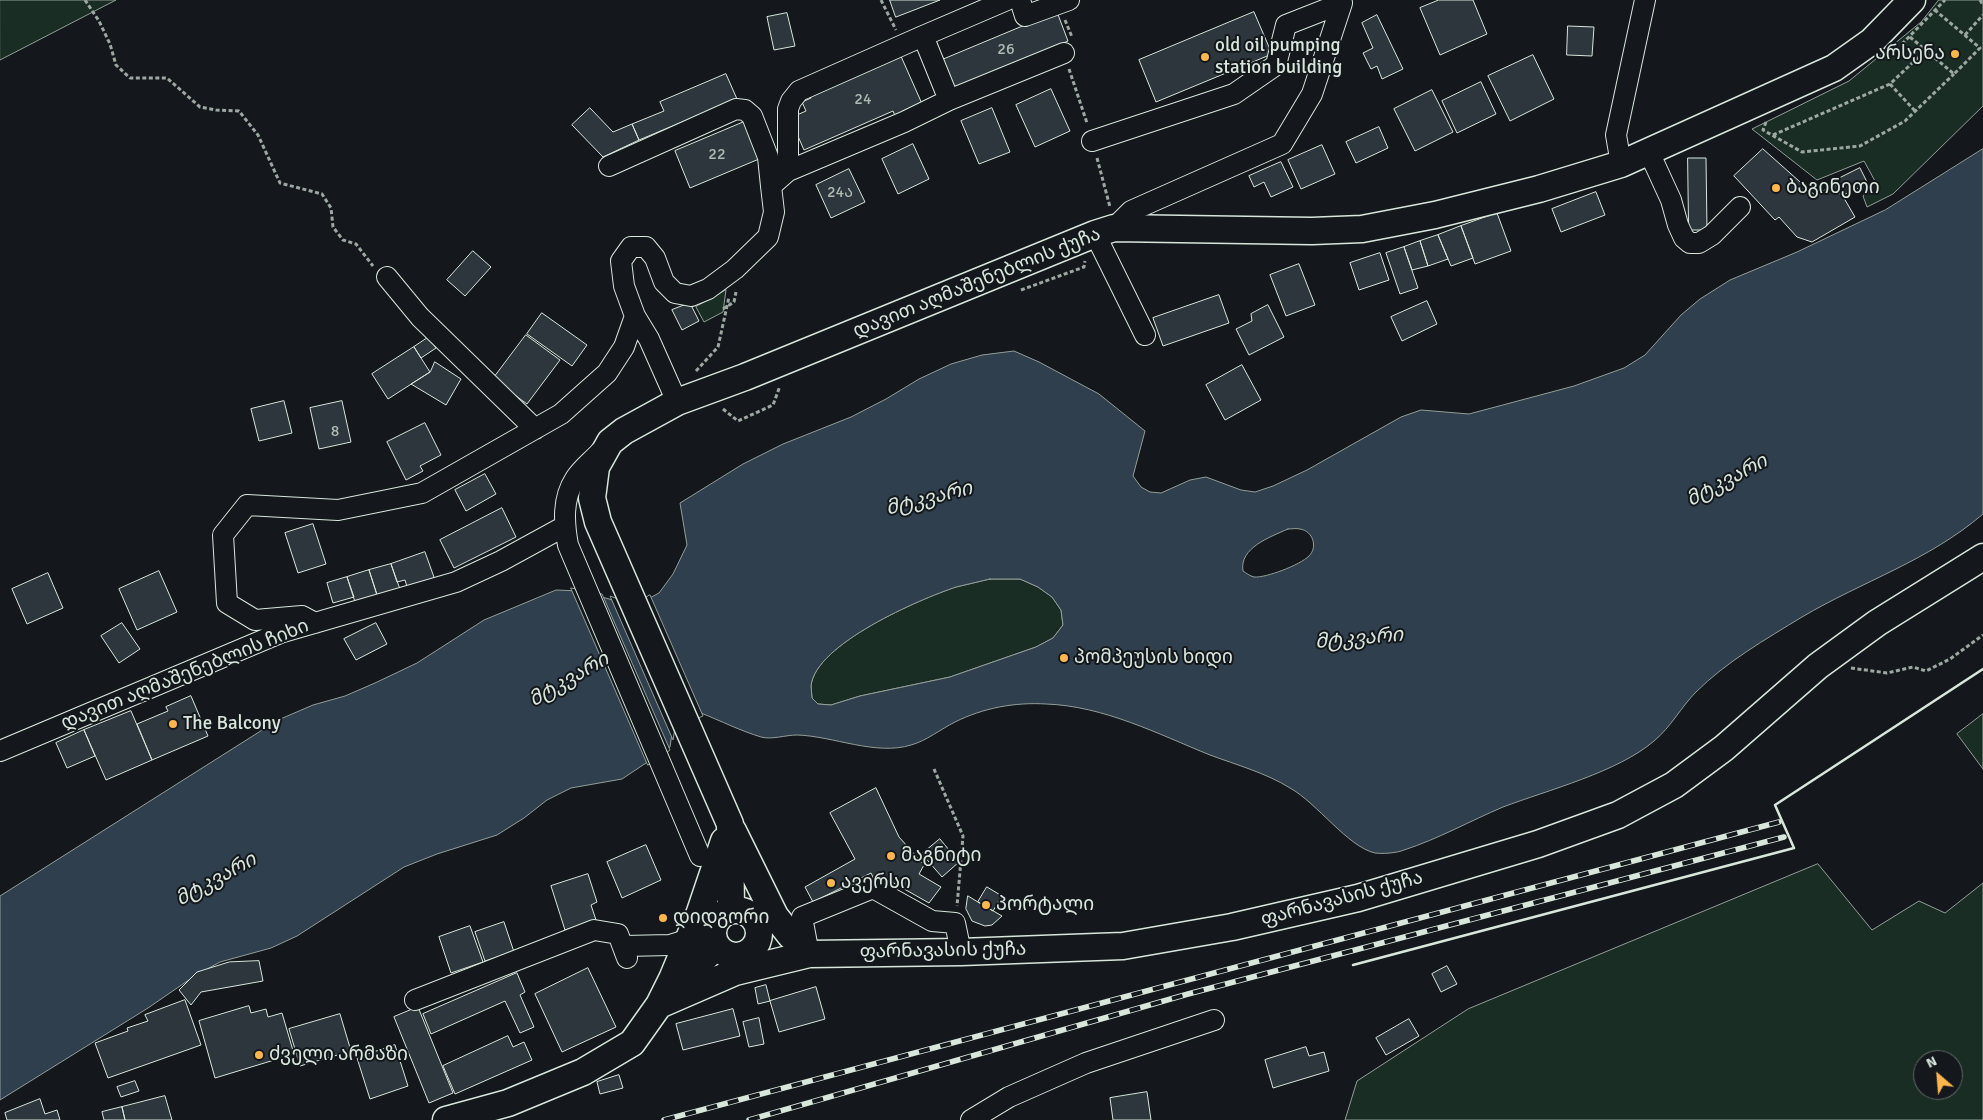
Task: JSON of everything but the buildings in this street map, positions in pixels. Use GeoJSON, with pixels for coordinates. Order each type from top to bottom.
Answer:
{"type":"FeatureCollection","features":[{"type":"Feature","properties":{"kind":"main road","name":"დავით აღმაშენებლის ქუჩა"},"geometry":{"type":"LineString","coordinates":[[808,954],[790,936],[775,916],[727,815],[600,531],[592,498],[596,467],[610,442],[675,398],[745,377],[1107,225],[1312,231],[1362,229],[1435,215],[1539,189],[1621,164],[1758,112],[1834,68],[1872,41],[1912,0]]}},
{"type":"Feature","properties":{"kind":"main road","name":"ფარნავასის ქუჩა"},"geometry":{"type":"LineString","coordinates":[[808,954],[961,952],[1123,946],[1232,927],[1358,898],[1538,844],[1618,815],[1674,784],[1724,748],[1818,666],[1877,623],[1983,557]]}},
{"type":"Feature","properties":{"kind":"main road"},"geometry":{"type":"LineString","coordinates":[[727,815],[731,910]]}},
{"type":"Feature","properties":{"kind":"main road"},"geometry":{"type":"LineString","coordinates":[[706,940],[727,815]]}},
{"type":"Feature","properties":{"kind":"main road"},"geometry":{"type":"LineString","coordinates":[[446,1120],[508,1102],[583,1072],[632,1043],[706,940],[718,918],[731,910],[746,912],[752,916],[759,927],[760,934],[755,948],[742,956],[728,956],[706,940]]}},
{"type":"Feature","properties":{"kind":"main road"},"geometry":{"type":"LineString","coordinates":[[760,934],[808,954]]}},
{"type":"Feature","properties":{"kind":"main road"},"geometry":{"type":"LineString","coordinates":[[659,1004],[735,972],[808,954]]}},
{"type":"Feature","properties":{"kind":"street"},"geometry":{"type":"LineString","coordinates":[[788,171],[788,109],[791,101],[799,91],[1007,0]]}},
{"type":"Feature","properties":{"kind":"street"},"geometry":{"type":"LineString","coordinates":[[1020,0],[1025,16],[1064,2]]}},
{"type":"Feature","properties":{"kind":"street"},"geometry":{"type":"LineString","coordinates":[[1621,164],[1616,135],[1645,0]]}},
{"type":"Feature","properties":{"kind":"street"},"geometry":{"type":"LineString","coordinates":[[1092,140],[1234,94],[1276,65],[1286,25],[1341,2]]}},
{"type":"Feature","properties":{"kind":"street"},"geometry":{"type":"LineString","coordinates":[[1145,335],[1111,263],[1107,225],[1132,211],[1282,144],[1312,94],[1341,2]]}},
{"type":"Feature","properties":{"kind":"street"},"geometry":{"type":"LineString","coordinates":[[923,36],[949,100]]}},
{"type":"Feature","properties":{"kind":"street"},"geometry":{"type":"LineString","coordinates":[[772,186],[788,171],[904,122],[949,100],[1064,53]]}},
{"type":"Feature","properties":{"kind":"street"},"geometry":{"type":"LineString","coordinates":[[609,166],[736,109],[741,109],[752,116],[768,157],[774,212],[768,237],[735,269],[708,289],[690,296],[675,293],[664,282],[655,258],[646,246],[631,247],[621,261],[624,286],[635,316],[649,339],[675,398]]}},
{"type":"Feature","properties":{"kind":"street"},"geometry":{"type":"LineString","coordinates":[[1653,151],[1678,225],[1684,238],[1690,243],[1698,244],[1712,235],[1740,207]]}},
{"type":"Feature","properties":{"kind":"street"},"geometry":{"type":"LineString","coordinates":[[391,282],[420,317],[535,429]]}},
{"type":"Feature","properties":{"kind":"street"},"geometry":{"type":"LineString","coordinates":[[315,622],[302,616],[255,620],[227,603],[223,534],[247,506],[338,510],[422,493],[561,414],[607,373],[624,347],[635,316]]}},
{"type":"Feature","properties":{"kind":"street","name":"დავით აღმაშენებლის ქუჩა"},"geometry":{"type":"LineString","coordinates":[[566,536],[565,506],[575,479],[610,442]]}},
{"type":"Feature","properties":{"kind":"street"},"geometry":{"type":"LineString","coordinates":[[566,536],[700,856]]}},
{"type":"Feature","properties":{"kind":"street","name":"დავით აღმაშენებლის ჩიხი"},"geometry":{"type":"LineString","coordinates":[[0,751],[280,633],[456,582],[501,561],[566,536]]}},
{"type":"Feature","properties":{"kind":"street"},"geometry":{"type":"LineString","coordinates":[[808,954],[802,917],[873,888],[932,920],[955,923],[961,952]]}},
{"type":"Feature","properties":{"kind":"street"},"geometry":{"type":"LineString","coordinates":[[415,1000],[594,930],[618,934],[625,952],[706,940]]}},
{"type":"Feature","properties":{"kind":"street"},"geometry":{"type":"LineString","coordinates":[[971,1120],[1009,1098],[1086,1063],[1214,1020]]}},
{"type":"Feature","properties":{"kind":"path"},"geometry":{"type":"LineString","coordinates":[[85,0],[99,21],[110,44],[116,65],[130,78],[167,78],[200,107],[239,111],[258,135],[280,182],[322,194],[331,208],[333,227],[343,240],[356,244],[388,288],[391,282]]}},
{"type":"Feature","properties":{"kind":"path"},"geometry":{"type":"LineString","coordinates":[[1980,0],[1983,5]]}},
{"type":"Feature","properties":{"kind":"path"},"geometry":{"type":"LineString","coordinates":[[1064,2],[1074,42],[1072,48],[1064,53],[1092,140],[1107,225]]}},
{"type":"Feature","properties":{"kind":"path"},"geometry":{"type":"LineString","coordinates":[[1758,112],[1763,130],[1802,152],[1860,146],[1905,121],[1980,48],[1936,11]]}},
{"type":"Feature","properties":{"kind":"path"},"geometry":{"type":"LineString","coordinates":[[1965,35],[1983,15]]}},
{"type":"Feature","properties":{"kind":"path"},"geometry":{"type":"LineString","coordinates":[[1910,37],[1954,74]]}},
{"type":"Feature","properties":{"kind":"path"},"geometry":{"type":"LineString","coordinates":[[1773,135],[1890,84],[1926,50]]}},
{"type":"Feature","properties":{"kind":"path"},"geometry":{"type":"LineString","coordinates":[[1890,84],[1915,111]]}},
{"type":"Feature","properties":{"kind":"path"},"geometry":{"type":"LineString","coordinates":[[675,398],[718,347],[725,307],[735,269]]}},
{"type":"Feature","properties":{"kind":"path"},"geometry":{"type":"LineString","coordinates":[[725,307],[734,302]]}},
{"type":"Feature","properties":{"kind":"path"},"geometry":{"type":"LineString","coordinates":[[718,405],[738,421],[773,405],[782,382]]}},
{"type":"Feature","properties":{"kind":"path"},"geometry":{"type":"LineString","coordinates":[[1818,666],[1887,673],[1913,667],[1926,670],[1950,658],[1983,635]]}},
{"type":"Feature","properties":{"kind":"path"},"geometry":{"type":"LineString","coordinates":[[934,768],[963,836],[955,923]]}},
{"type":"Feature","properties":{"kind":"green space"},"geometry":{"type":"Polygon","coordinates":[[[0,0],[116,0],[0,60],[0,0]]]}},
{"type":"Feature","properties":{"kind":"green space"},"geometry":{"type":"Polygon","coordinates":[[[1939,0],[1983,0],[1983,106],[1893,194],[1867,207],[1863,196],[1875,181],[1864,161],[1817,180],[1752,129],[1849,81],[1921,22],[1939,0]]]}},
{"type":"Feature","properties":{"kind":"green space"},"geometry":{"type":"Polygon","coordinates":[[[726,290],[723,312],[704,322],[696,307],[726,290]]]}},
{"type":"Feature","properties":{"kind":"green space"},"geometry":{"type":"Polygon","coordinates":[[[990,579],[1020,579],[1038,587],[1052,597],[1061,610],[1063,625],[1053,638],[1036,647],[950,677],[860,696],[831,705],[818,704],[812,698],[811,686],[817,670],[830,654],[849,639],[895,613],[940,593],[990,579]]]}},
{"type":"Feature","properties":{"kind":"green space"},"geometry":{"type":"Polygon","coordinates":[[[1983,714],[1983,769],[1957,734],[1983,714]]]}},
{"type":"Feature","properties":{"kind":"green space"},"geometry":{"type":"Polygon","coordinates":[[[1818,864],[1872,930],[1919,901],[1945,913],[1983,883],[1983,1120],[1345,1120],[1357,1081],[1468,1009],[1818,864]]]}},
{"type":"Feature","properties":{"kind":"water","name":"მტკვარი"},"geometry":{"type":"Polygon","coordinates":[[[1983,149],[1983,514],[1940,545],[1918,558],[1825,604],[1747,652],[1720,671],[1696,692],[1666,730],[1654,741],[1622,762],[1582,779],[1503,807],[1417,846],[1398,852],[1375,853],[1354,842],[1300,795],[1271,778],[1130,722],[1089,710],[1046,704],[999,707],[966,717],[928,738],[898,748],[869,747],[811,736],[761,737],[701,713],[673,727],[670,747],[622,779],[571,788],[547,800],[524,818],[497,835],[437,854],[404,867],[297,936],[271,948],[220,962],[196,975],[148,1008],[0,1100],[0,896],[278,720],[313,705],[345,696],[417,663],[484,620],[556,590],[580,591],[620,602],[644,601],[659,593],[673,574],[687,545],[680,503],[743,464],[783,444],[851,417],[919,379],[951,364],[982,355],[1014,351],[1099,394],[1145,431],[1133,476],[1141,487],[1150,492],[1161,493],[1190,480],[1206,477],[1241,490],[1255,492],[1307,470],[1401,417],[1421,410],[1469,414],[1574,386],[1624,368],[1645,355],[1681,315],[1700,299],[1730,280],[1797,252],[1885,210],[1983,149]],[[1288,529],[1257,544],[1246,556],[1243,563],[1243,571],[1254,577],[1259,577],[1291,567],[1305,560],[1312,552],[1314,544],[1311,536],[1304,530],[1288,529]],[[990,579],[940,593],[895,613],[849,639],[830,654],[817,670],[811,686],[812,698],[818,704],[831,705],[860,696],[950,677],[1036,647],[1053,638],[1063,625],[1061,610],[1052,597],[1038,587],[1020,579],[990,579]]]}},
{"type":"Feature","properties":{"kind":"pier"},"geometry":{"type":"Polygon","coordinates":[[[571,588],[602,594],[670,750],[648,765],[571,588]]]}},
{"type":"Feature","properties":{"kind":"pier"},"geometry":{"type":"Polygon","coordinates":[[[650,595],[703,716],[675,728],[673,740],[610,596],[621,600],[643,599],[650,595]]]}},
{"type":"Feature","properties":{"kind":"railway"},"geometry":{"type":"LineString","coordinates":[[664,1120],[1779,822]]}},
{"type":"Feature","properties":{"kind":"railway"},"geometry":{"type":"LineString","coordinates":[[749,1120],[1188,994],[1784,837]]}},
{"type":"Feature","properties":{"kind":"wall"},"geometry":{"type":"LineString","coordinates":[[1353,965],[1794,848],[1775,805],[1983,669]]}},
{"type":"Feature","properties":{"kind":"place","name":"არსენა"},"geometry":{"type":"Point","coordinates":[1955,54]}},
{"type":"Feature","properties":{"kind":"place","name":"old oil pumping station building"},"geometry":{"type":"Point","coordinates":[1205,57]}},
{"type":"Feature","properties":{"kind":"place","name":"ბაგინეთი"},"geometry":{"type":"Point","coordinates":[1776,188]}},
{"type":"Feature","properties":{"kind":"place","name":"პომპეუსის ხიდი"},"geometry":{"type":"Point","coordinates":[1064,658]}},
{"type":"Feature","properties":{"kind":"place","name":"The Balcony"},"geometry":{"type":"Point","coordinates":[173,724]}},
{"type":"Feature","properties":{"kind":"place","name":"მაგნიტი"},"geometry":{"type":"Point","coordinates":[891,856]}},
{"type":"Feature","properties":{"kind":"place","name":"ავერსი"},"geometry":{"type":"Point","coordinates":[831,883]}},
{"type":"Feature","properties":{"kind":"place","name":"პორტალი"},"geometry":{"type":"Point","coordinates":[986,905]}},
{"type":"Feature","properties":{"kind":"place","name":"დიდგორი"},"geometry":{"type":"Point","coordinates":[663,918]}},
{"type":"Feature","properties":{"kind":"place","name":"ძველი არმაზი"},"geometry":{"type":"Point","coordinates":[259,1055]}}]}
